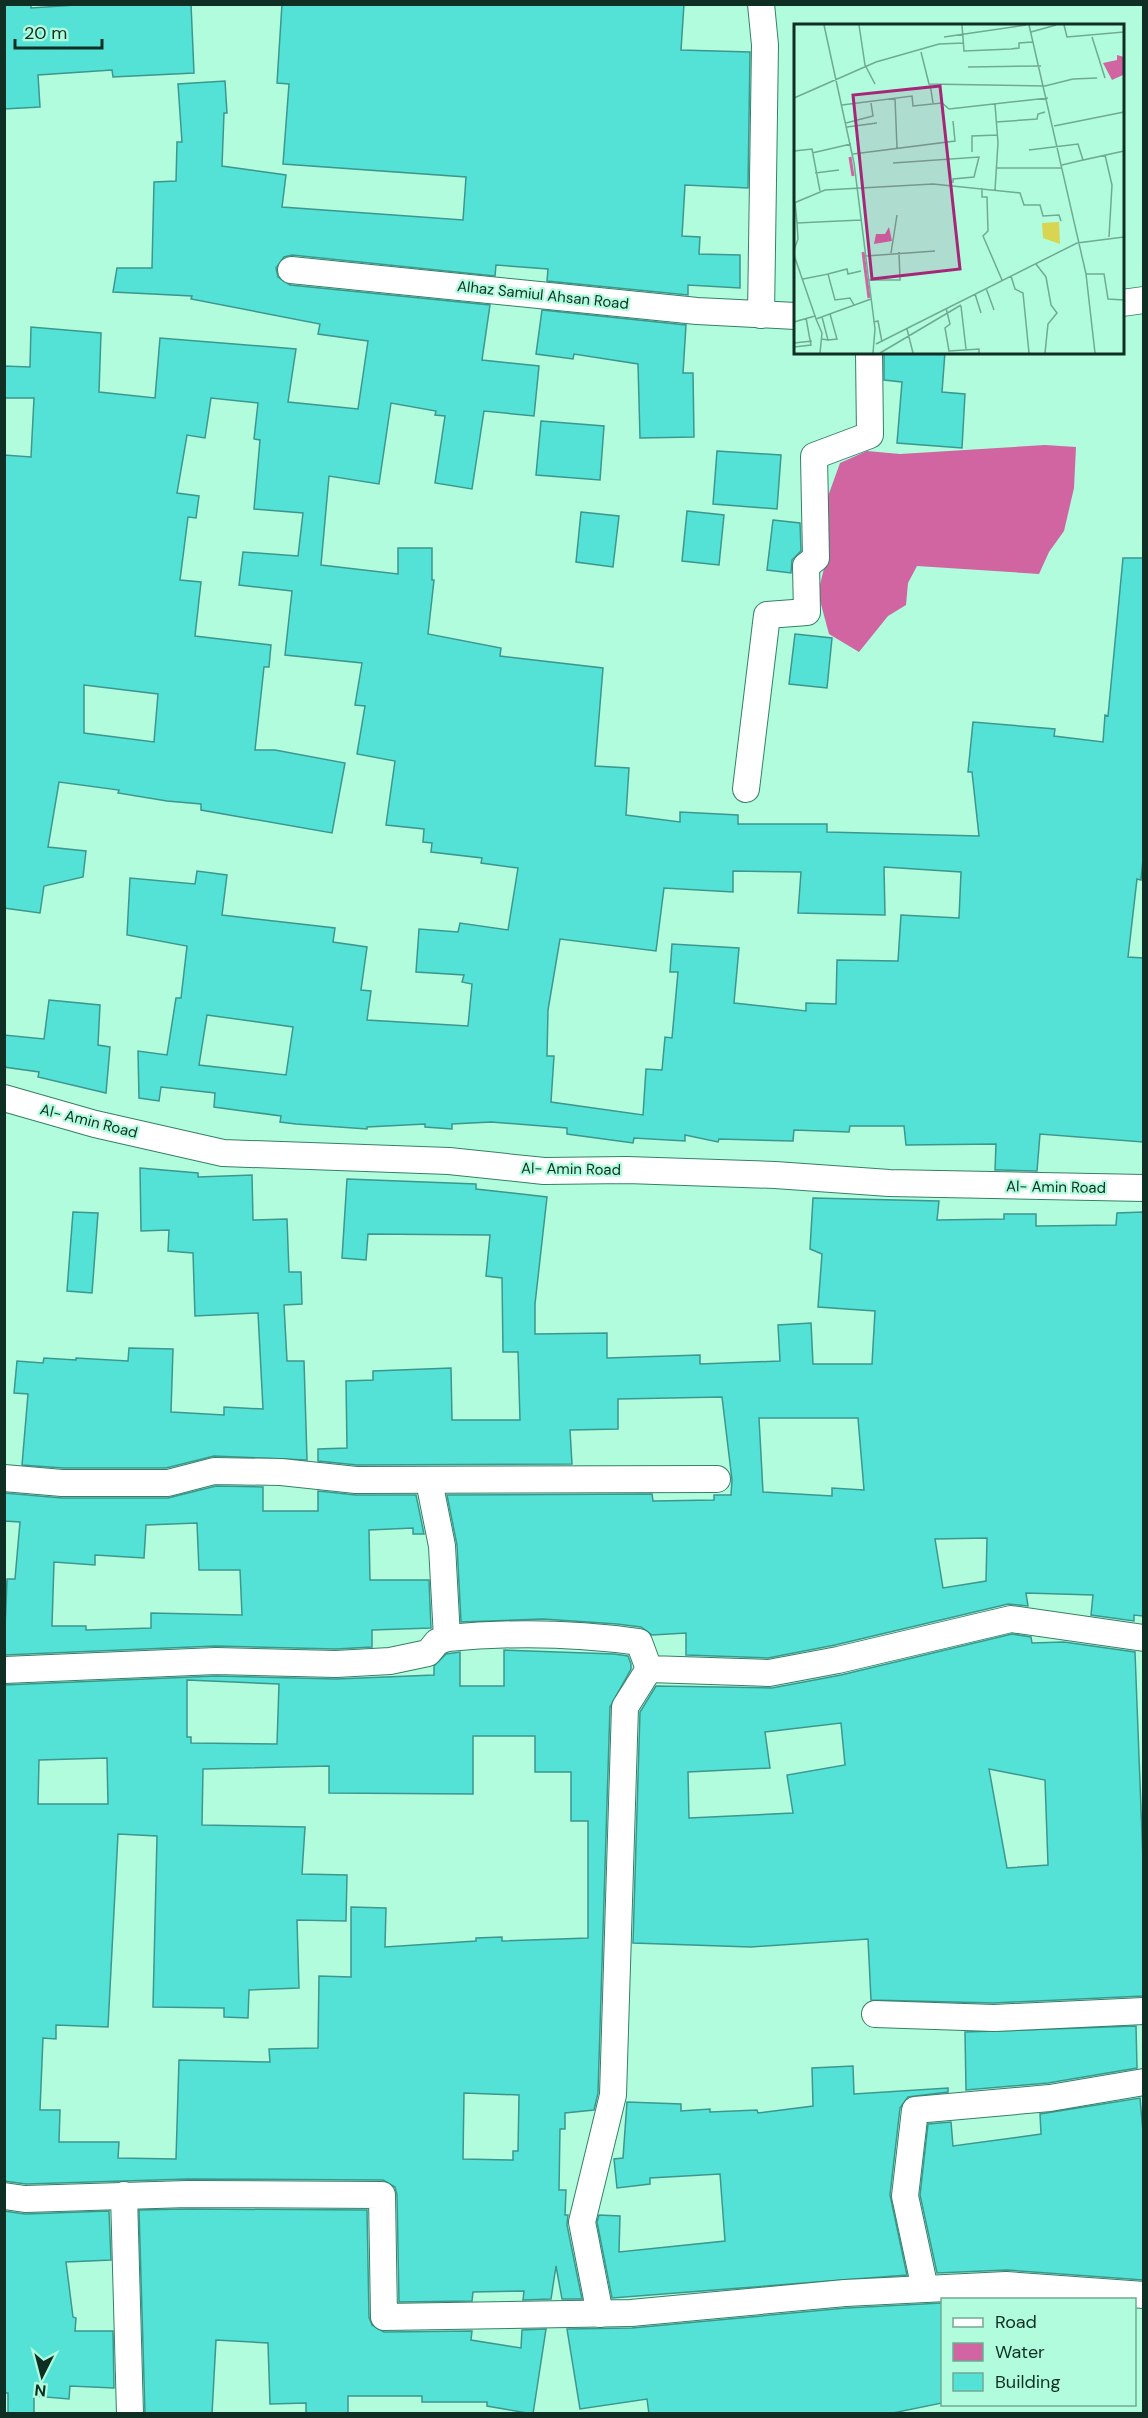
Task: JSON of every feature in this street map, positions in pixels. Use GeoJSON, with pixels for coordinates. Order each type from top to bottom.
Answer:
{"type":"FeatureCollection","features":[{"type":"Feature","properties":{"kind":"street"},"geometry":{"type":"LineString","coordinates":[[761,4],[765,45],[761,315]]}},
{"type":"Feature","properties":{"kind":"street","name":"Alhaz Samiul Ahsan Road"},"geometry":{"type":"LineString","coordinates":[[291,270],[697,311],[794,316]]}},
{"type":"Feature","properties":{"kind":"street"},"geometry":{"type":"LineString","coordinates":[[1124,303],[1143,300]]}},
{"type":"Feature","properties":{"kind":"street"},"geometry":{"type":"LineString","coordinates":[[746,789],[767,615],[807,612],[806,566],[816,558],[814,456],[870,435],[869,354]]}},
{"type":"Feature","properties":{"kind":"street","name":"Al- Amin Road"},"geometry":{"type":"LineString","coordinates":[[4,1098],[95,1124],[223,1152],[449,1161],[544,1171],[627,1170],[889,1183],[1143,1188]]}},
{"type":"Feature","properties":{"kind":"street"},"geometry":{"type":"LineString","coordinates":[[4,1478],[62,1483],[168,1483],[214,1471],[281,1472],[356,1480],[717,1479]]}},
{"type":"Feature","properties":{"kind":"street"},"geometry":{"type":"LineString","coordinates":[[429,1481],[442,1545],[447,1638]]}},
{"type":"Feature","properties":{"kind":"street"},"geometry":{"type":"LineString","coordinates":[[649,1669],[769,1673],[838,1660],[1011,1619],[1143,1638]]}},
{"type":"Feature","properties":{"kind":"street"},"geometry":{"type":"LineString","coordinates":[[4,1670],[216,1661],[336,1664],[390,1661],[428,1653],[437,1642],[447,1638],[544,1635],[605,1637],[639,1642],[649,1669]]}},
{"type":"Feature","properties":{"kind":"street"},"geometry":{"type":"LineString","coordinates":[[600,2314],[582,2222],[613,2095],[625,1707],[649,1669]]}},
{"type":"Feature","properties":{"kind":"street"},"geometry":{"type":"LineString","coordinates":[[875,2014],[994,2018],[1143,2011]]}},
{"type":"Feature","properties":{"kind":"street"},"geometry":{"type":"LineString","coordinates":[[925,2289],[905,2196],[915,2110],[1050,2098],[1143,2082]]}},
{"type":"Feature","properties":{"kind":"street"},"geometry":{"type":"LineString","coordinates":[[124,2195],[130,2414]]}},
{"type":"Feature","properties":{"kind":"street"},"geometry":{"type":"LineString","coordinates":[[4,2196],[25,2199],[124,2195],[382,2195],[384,2317],[631,2313],[845,2293],[1006,2285],[1143,2295]]}},
{"type":"Feature","properties":{"kind":"water"},"geometry":{"type":"Polygon","coordinates":[[[1045,445],[1076,447],[1074,488],[1064,531],[1049,552],[1039,574],[917,566],[908,583],[906,605],[888,616],[859,652],[829,634],[818,593],[828,552],[827,499],[840,463],[867,451],[900,454],[1045,445]]]}},
{"type":"Feature","properties":{"kind":"building"},"geometry":{"type":"Polygon","coordinates":[[[4,4],[31,4],[31,8],[91,4],[191,4],[194,73],[113,77],[112,70],[38,75],[40,107],[4,109],[4,4]]]}},
{"type":"Feature","properties":{"kind":"building"},"geometry":{"type":"Polygon","coordinates":[[[282,4],[684,4],[681,50],[750,52],[748,188],[685,185],[682,236],[700,237],[699,254],[740,255],[740,288],[688,285],[688,295],[547,281],[548,269],[496,265],[495,276],[292,255],[284,257],[276,268],[278,277],[290,285],[490,305],[482,360],[539,366],[534,416],[484,411],[472,489],[435,483],[445,416],[435,415],[436,411],[391,403],[379,484],[329,476],[321,565],[398,574],[398,548],[432,548],[432,580],[434,580],[428,634],[501,648],[500,656],[603,668],[595,766],[629,768],[626,815],[680,822],[680,812],[738,815],[738,824],[827,824],[827,832],[979,836],[972,772],[968,772],[973,722],[1055,729],[1054,736],[1103,742],[1105,715],[1108,716],[1123,558],[1143,558],[1143,859],[1141,880],[1137,879],[1128,957],[1143,958],[1143,1142],[1040,1134],[1037,1171],[995,1170],[996,1144],[906,1145],[904,1126],[850,1126],[849,1132],[794,1130],[793,1141],[719,1139],[718,1142],[685,1135],[685,1141],[634,1138],[633,1143],[567,1134],[567,1128],[491,1122],[452,1124],[452,1129],[425,1127],[425,1124],[367,1127],[367,1129],[296,1124],[280,1122],[281,1116],[214,1107],[215,1093],[161,1087],[159,1101],[139,1098],[138,1051],[167,1055],[176,998],[181,998],[187,946],[127,935],[130,878],[195,884],[197,871],[227,875],[222,915],[335,928],[333,942],[367,947],[361,990],[371,991],[367,1020],[468,1026],[472,984],[462,982],[464,975],[416,972],[419,929],[458,932],[460,923],[508,930],[518,868],[481,863],[482,858],[431,852],[432,843],[423,842],[424,829],[386,825],[395,761],[357,754],[365,706],[355,705],[362,663],[285,655],[292,591],[239,585],[243,552],[298,556],[303,513],[254,509],[260,440],[254,439],[258,403],[211,398],[205,438],[187,435],[177,493],[199,496],[196,518],[188,517],[180,580],[201,582],[195,636],[271,645],[269,667],[264,667],[255,750],[275,750],[345,763],[332,833],[201,810],[201,804],[167,801],[118,793],[119,790],[59,782],[48,847],[86,851],[83,877],[44,886],[40,913],[4,908],[4,455],[31,457],[34,398],[4,398],[4,366],[30,367],[31,327],[101,333],[99,392],[155,398],[160,338],[296,349],[288,402],[358,409],[368,341],[318,334],[320,324],[191,299],[192,296],[113,292],[117,268],[152,268],[154,182],[176,181],[177,142],[182,142],[178,84],[225,81],[227,113],[224,113],[222,166],[286,175],[282,207],[463,220],[466,177],[283,164],[289,84],[277,83],[282,4]],[[84,685],[84,733],[154,742],[158,694],[84,685]],[[884,867],[885,915],[798,913],[801,872],[733,871],[733,892],[664,888],[656,951],[560,939],[548,1010],[547,1056],[554,1056],[551,1102],[643,1115],[646,1069],[662,1070],[665,1037],[672,1038],[678,972],[670,972],[672,944],[739,948],[734,1003],[806,1011],[806,1003],[836,1004],[837,960],[898,961],[901,915],[959,918],[961,872],[884,867]],[[207,1015],[199,1065],[286,1075],[293,1027],[207,1015]]]}},
{"type":"Feature","properties":{"kind":"building"},"geometry":{"type":"Polygon","coordinates":[[[542,310],[686,325],[683,373],[693,373],[694,437],[640,438],[638,364],[574,354],[573,359],[536,354],[542,310]]]}},
{"type":"Feature","properties":{"kind":"building"},"geometry":{"type":"Polygon","coordinates":[[[884,354],[945,354],[942,392],[965,394],[962,448],[897,443],[902,382],[884,380],[884,354]]]}},
{"type":"Feature","properties":{"kind":"building"},"geometry":{"type":"Polygon","coordinates":[[[541,421],[604,426],[600,480],[536,475],[541,421]]]}},
{"type":"Feature","properties":{"kind":"building"},"geometry":{"type":"Polygon","coordinates":[[[717,451],[781,455],[777,509],[713,504],[717,451]]]}},
{"type":"Feature","properties":{"kind":"building"},"geometry":{"type":"Polygon","coordinates":[[[687,511],[724,515],[719,565],[682,561],[687,511]]]}},
{"type":"Feature","properties":{"kind":"building"},"geometry":{"type":"Polygon","coordinates":[[[581,512],[619,516],[613,567],[576,562],[581,512]]]}},
{"type":"Feature","properties":{"kind":"building"},"geometry":{"type":"Polygon","coordinates":[[[773,520],[800,523],[801,551],[792,560],[791,573],[767,570],[773,520]]]}},
{"type":"Feature","properties":{"kind":"building"},"geometry":{"type":"Polygon","coordinates":[[[795,634],[832,638],[827,688],[789,684],[795,634]]]}},
{"type":"Feature","properties":{"kind":"building"},"geometry":{"type":"Polygon","coordinates":[[[49,1000],[100,1005],[98,1045],[110,1047],[106,1093],[38,1077],[39,1072],[4,1067],[4,1035],[44,1039],[49,1000]]]}},
{"type":"Feature","properties":{"kind":"building"},"geometry":{"type":"Polygon","coordinates":[[[140,1168],[198,1173],[198,1177],[252,1175],[253,1220],[287,1219],[289,1272],[301,1272],[302,1304],[284,1305],[287,1361],[304,1361],[307,1460],[214,1456],[166,1468],[63,1468],[22,1465],[28,1394],[14,1393],[17,1361],[43,1363],[44,1358],[76,1360],[76,1358],[128,1361],[129,1348],[173,1349],[171,1412],[224,1415],[224,1407],[263,1409],[258,1313],[195,1316],[193,1253],[168,1251],[169,1230],[141,1231],[140,1168]]]}},
{"type":"Feature","properties":{"kind":"building"},"geometry":{"type":"Polygon","coordinates":[[[347,1179],[476,1184],[476,1189],[547,1197],[535,1304],[535,1334],[607,1333],[607,1358],[700,1355],[700,1364],[780,1361],[778,1325],[811,1323],[813,1364],[872,1364],[875,1311],[818,1307],[822,1254],[810,1249],[813,1198],[939,1201],[937,1220],[1004,1219],[1004,1214],[1036,1214],[1036,1226],[1116,1225],[1117,1213],[1143,1212],[1143,1616],[1134,1615],[1134,1621],[1091,1615],[1093,1595],[1026,1593],[1028,1606],[1008,1604],[835,1645],[768,1658],[686,1655],[686,1633],[652,1635],[641,1627],[617,1624],[543,1619],[461,1622],[457,1545],[447,1495],[652,1494],[653,1501],[714,1500],[714,1495],[731,1495],[732,1480],[722,1397],[618,1399],[618,1429],[570,1430],[572,1464],[357,1465],[318,1461],[318,1449],[347,1448],[346,1381],[373,1380],[373,1371],[451,1368],[452,1420],[520,1420],[518,1352],[503,1352],[502,1278],[486,1276],[490,1235],[368,1234],[366,1260],[342,1258],[347,1179]],[[759,1418],[763,1492],[832,1496],[832,1488],[864,1490],[858,1418],[759,1418]],[[987,1538],[935,1539],[943,1588],[986,1581],[987,1538]]]}},
{"type":"Feature","properties":{"kind":"building"},"geometry":{"type":"Polygon","coordinates":[[[73,1212],[98,1213],[92,1293],[67,1291],[73,1212]]]}},
{"type":"Feature","properties":{"kind":"building"},"geometry":{"type":"Polygon","coordinates":[[[216,1486],[263,1487],[263,1511],[318,1511],[318,1491],[356,1495],[416,1495],[424,1534],[413,1534],[413,1528],[369,1530],[370,1580],[429,1580],[431,1628],[372,1630],[372,1647],[336,1649],[215,1646],[4,1655],[7,1579],[15,1579],[20,1522],[4,1521],[4,1493],[62,1498],[168,1498],[216,1486]],[[197,1523],[146,1525],[144,1558],[95,1555],[95,1565],[54,1562],[52,1626],[86,1626],[86,1630],[151,1628],[151,1613],[242,1615],[240,1570],[199,1570],[197,1523]]]}},
{"type":"Feature","properties":{"kind":"building"},"geometry":{"type":"Polygon","coordinates":[[[1012,1634],[1031,1637],[1032,1643],[1064,1642],[1135,1652],[1143,1861],[1143,1996],[994,2003],[871,2000],[868,1939],[751,1947],[633,1943],[640,1712],[656,1686],[772,1688],[841,1675],[1012,1634]],[[841,1723],[765,1732],[770,1768],[688,1772],[689,1818],[793,1813],[787,1775],[845,1765],[841,1723]],[[989,1769],[1007,1868],[1048,1865],[1045,1780],[989,1769]]]}},
{"type":"Feature","properties":{"kind":"building"},"geometry":{"type":"Polygon","coordinates":[[[504,1650],[614,1654],[628,1656],[631,1664],[631,1669],[610,1707],[598,2093],[594,2110],[565,2113],[565,2129],[560,2129],[559,2190],[566,2190],[565,2215],[568,2215],[567,2225],[582,2299],[562,2299],[556,2266],[551,2299],[523,2300],[524,2291],[473,2292],[472,2301],[399,2302],[397,2195],[395,2187],[383,2180],[188,2179],[26,2184],[4,2181],[4,1685],[216,1676],[336,1679],[434,1675],[434,1666],[446,1654],[460,1652],[460,1686],[504,1686],[504,1650]],[[187,1680],[187,1737],[191,1737],[191,1743],[277,1744],[279,1684],[187,1680]],[[473,1736],[473,1794],[329,1793],[329,1766],[203,1769],[202,1825],[305,1827],[302,1874],[347,1875],[346,1921],[297,1920],[299,1988],[249,1990],[248,2018],[224,2017],[224,2008],[153,2007],[157,1836],[118,1834],[108,2027],[56,2025],[56,2039],[43,2038],[40,2110],[60,2110],[59,2142],[119,2142],[118,2158],[176,2159],[179,2060],[270,2062],[269,2049],[318,2048],[319,1976],[351,1977],[351,1907],[386,1908],[385,1947],[476,1941],[476,1938],[502,1937],[502,1941],[588,1938],[588,1821],[571,1821],[571,1772],[535,1772],[535,1736],[473,1736]],[[107,1758],[39,1760],[38,1804],[108,1804],[107,1758]],[[464,2093],[463,2159],[513,2160],[513,2151],[518,2151],[519,2095],[464,2093]]]}},
{"type":"Feature","properties":{"kind":"building"},"geometry":{"type":"Polygon","coordinates":[[[1136,2026],[1137,2068],[1048,2083],[966,2090],[965,2032],[1136,2026]]]}},
{"type":"Feature","properties":{"kind":"building"},"geometry":{"type":"Polygon","coordinates":[[[853,2066],[854,2094],[948,2088],[948,2092],[908,2097],[900,2108],[890,2195],[907,2275],[612,2298],[597,2222],[599,2215],[620,2216],[619,2252],[725,2241],[720,2174],[650,2178],[650,2184],[617,2188],[614,2159],[623,2158],[627,2102],[681,2104],[681,2111],[710,2109],[710,2112],[757,2110],[758,2113],[813,2106],[812,2068],[853,2066]]]}},
{"type":"Feature","properties":{"kind":"building"},"geometry":{"type":"Polygon","coordinates":[[[1140,2098],[1143,2132],[1143,2280],[1007,2270],[937,2273],[920,2195],[928,2124],[951,2122],[953,2146],[1041,2134],[1040,2114],[1140,2098]]]}},
{"type":"Feature","properties":{"kind":"building"},"geometry":{"type":"Polygon","coordinates":[[[139,2210],[367,2210],[369,2317],[372,2325],[384,2332],[472,2331],[471,2340],[521,2348],[522,2330],[546,2329],[533,2414],[487,2406],[487,2402],[422,2402],[422,2396],[348,2396],[348,2414],[306,2414],[306,2403],[270,2404],[268,2343],[216,2340],[212,2414],[145,2414],[139,2210]]]}},
{"type":"Feature","properties":{"kind":"building"},"geometry":{"type":"Polygon","coordinates":[[[4,2211],[25,2214],[109,2211],[111,2260],[66,2262],[73,2317],[76,2318],[75,2331],[113,2331],[114,2388],[70,2386],[69,2399],[34,2396],[34,2414],[8,2414],[8,2393],[4,2393],[4,2211]]]}},
{"type":"Feature","properties":{"kind":"building"},"geometry":{"type":"Polygon","coordinates":[[[941,2303],[941,2403],[888,2414],[649,2414],[647,2399],[580,2409],[567,2329],[632,2328],[846,2308],[941,2303]]]}}]}
